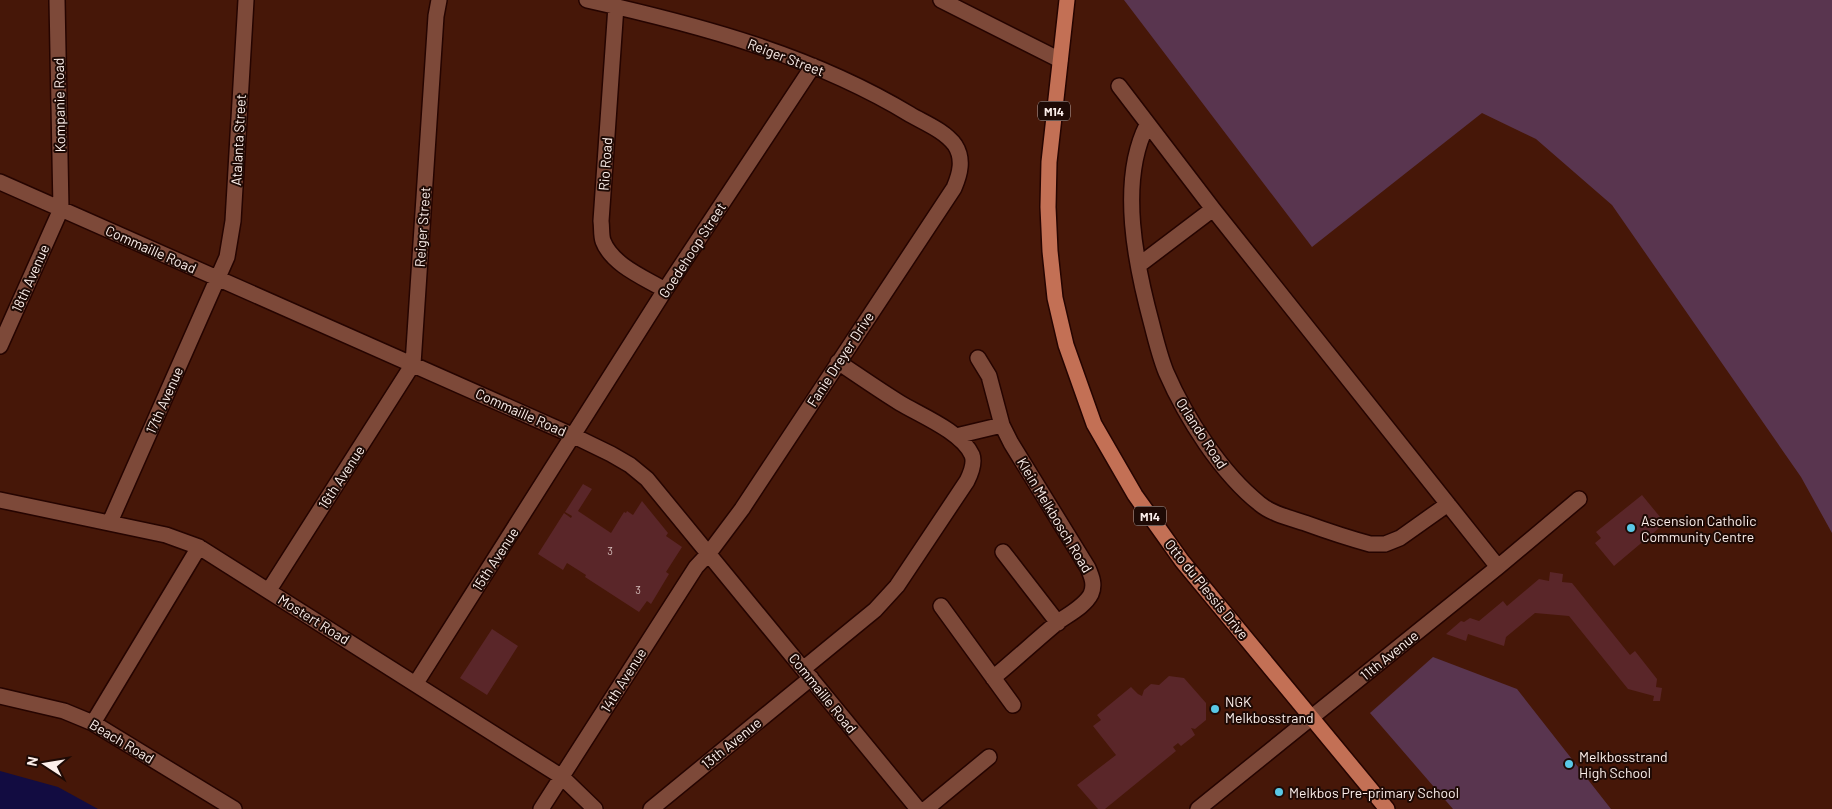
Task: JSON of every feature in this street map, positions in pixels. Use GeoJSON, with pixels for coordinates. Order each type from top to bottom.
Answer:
{"type":"FeatureCollection","features":[{"type":"Feature","properties":{"kind":"main road","name":"M14"},"geometry":{"type":"LineString","coordinates":[[1060,60],[1067,0]]}},
{"type":"Feature","properties":{"kind":"main road","name":"Otto du Plessis Drive"},"geometry":{"type":"LineString","coordinates":[[1060,60],[1049,162],[1050,251],[1055,298],[1066,345],[1094,424],[1135,495],[1182,561],[1387,809]]}},
{"type":"Feature","properties":{"kind":"street","name":"Kompanie Road"},"geometry":{"type":"LineString","coordinates":[[57,0],[61,209]]}},
{"type":"Feature","properties":{"kind":"street","name":"Atalanta Street"},"geometry":{"type":"LineString","coordinates":[[217,278],[226,257],[232,230],[246,0]]}},
{"type":"Feature","properties":{"kind":"street","name":"Reiger Street"},"geometry":{"type":"LineString","coordinates":[[413,364],[435,26],[439,0]]}},
{"type":"Feature","properties":{"kind":"street","name":"Reiger Street"},"geometry":{"type":"LineString","coordinates":[[587,0],[652,14],[754,44],[813,66],[879,96],[942,134],[954,145],[961,160]]}},
{"type":"Feature","properties":{"kind":"street"},"geometry":{"type":"LineString","coordinates":[[941,0],[1060,60]]}},
{"type":"Feature","properties":{"kind":"street","name":"Rio Road"},"geometry":{"type":"LineString","coordinates":[[616,6],[601,221],[603,240],[610,254],[624,265],[665,290]]}},
{"type":"Feature","properties":{"kind":"street","name":"Goedehoop Street"},"geometry":{"type":"LineString","coordinates":[[574,436],[665,290],[813,66]]}},
{"type":"Feature","properties":{"kind":"street"},"geometry":{"type":"LineString","coordinates":[[1119,86],[1213,210],[1498,567]]}},
{"type":"Feature","properties":{"kind":"street","name":"Orlando Road"},"geometry":{"type":"LineString","coordinates":[[1148,125],[1138,150],[1132,210],[1134,238],[1144,294],[1165,371],[1208,446],[1224,468],[1262,506],[1282,515],[1370,544],[1385,544],[1400,538],[1448,504]]}},
{"type":"Feature","properties":{"kind":"street","name":"Fanie Dreyer Drive"},"geometry":{"type":"LineString","coordinates":[[709,553],[742,509],[954,188],[960,173],[961,160]]}},
{"type":"Feature","properties":{"kind":"street","name":"Commaille Road"},"geometry":{"type":"LineString","coordinates":[[0,182],[574,436],[630,465],[646,479],[709,553],[918,809]]}},
{"type":"Feature","properties":{"kind":"street","name":"18th Avenue"},"geometry":{"type":"LineString","coordinates":[[0,346],[61,209]]}},
{"type":"Feature","properties":{"kind":"street"},"geometry":{"type":"LineString","coordinates":[[1139,265],[1213,210]]}},
{"type":"Feature","properties":{"kind":"street","name":"17th Avenue"},"geometry":{"type":"LineString","coordinates":[[110,522],[217,278]]}},
{"type":"Feature","properties":{"kind":"street","name":"Klein Melkbosch Road"},"geometry":{"type":"LineString","coordinates":[[978,358],[989,376],[1002,425],[1093,579],[1090,595],[1084,602],[993,678]]}},
{"type":"Feature","properties":{"kind":"street"},"geometry":{"type":"LineString","coordinates":[[838,362],[900,403],[956,436],[1002,425]]}},
{"type":"Feature","properties":{"kind":"street","name":"16th Avenue"},"geometry":{"type":"LineString","coordinates":[[269,590],[413,364]]}},
{"type":"Feature","properties":{"kind":"street","name":"15th Avenue"},"geometry":{"type":"LineString","coordinates":[[416,683],[574,436]]}},
{"type":"Feature","properties":{"kind":"street","name":"13th Avenue"},"geometry":{"type":"LineString","coordinates":[[651,809],[807,673],[875,610],[897,586],[967,481],[972,468],[973,456],[956,436]]}},
{"type":"Feature","properties":{"kind":"street","name":"11th Avenue"},"geometry":{"type":"LineString","coordinates":[[1198,809],[1498,567],[1579,499]]}},
{"type":"Feature","properties":{"kind":"street","name":"Mostert Road"},"geometry":{"type":"LineString","coordinates":[[0,500],[166,535],[199,547],[562,776],[595,809]]}},
{"type":"Feature","properties":{"kind":"street"},"geometry":{"type":"LineString","coordinates":[[93,722],[199,547]]}},
{"type":"Feature","properties":{"kind":"street"},"geometry":{"type":"LineString","coordinates":[[1004,552],[1058,622]]}},
{"type":"Feature","properties":{"kind":"street","name":"14th Avenue"},"geometry":{"type":"LineString","coordinates":[[541,809],[696,567],[709,553]]}},
{"type":"Feature","properties":{"kind":"street"},"geometry":{"type":"LineString","coordinates":[[941,606],[1013,705]]}},
{"type":"Feature","properties":{"kind":"street","name":"Beach Road"},"geometry":{"type":"LineString","coordinates":[[0,696],[64,711],[93,722],[234,809]]}},
{"type":"Feature","properties":{"kind":"street"},"geometry":{"type":"LineString","coordinates":[[926,809],[989,757]]}},
{"type":"Feature","properties":{"kind":"shaded area"},"geometry":{"type":"Polygon","coordinates":[[[1124,0],[1832,0],[1832,533],[1801,477],[1612,205],[1536,139],[1482,113],[1312,247],[1124,0]]]}},
{"type":"Feature","properties":{"kind":"shaded area"},"geometry":{"type":"Polygon","coordinates":[[[1433,657],[1517,689],[1611,809],[1453,809],[1370,713],[1433,657]]]}},
{"type":"Feature","properties":{"kind":"shaded area"},"geometry":{"type":"Polygon","coordinates":[[[0,771],[58,787],[98,809],[0,809],[0,771]]]}},
{"type":"Feature","properties":{"kind":"building"},"geometry":{"type":"Polygon","coordinates":[[[583,484],[592,489],[578,511],[611,533],[624,512],[626,513],[627,511],[633,515],[642,501],[668,533],[666,536],[682,547],[666,572],[669,574],[651,604],[647,601],[639,612],[567,563],[563,570],[538,554],[564,513],[571,518],[572,516],[565,512],[583,484]]]}},
{"type":"Feature","properties":{"kind":"building","name":"Ascension Catholic Community Centre"},"geometry":{"type":"Polygon","coordinates":[[[1642,495],[1665,523],[1614,566],[1595,543],[1601,538],[1596,532],[1642,495]]]}},
{"type":"Feature","properties":{"kind":"building"},"geometry":{"type":"Polygon","coordinates":[[[1550,572],[1563,574],[1562,582],[1572,583],[1630,655],[1635,651],[1657,679],[1656,687],[1662,688],[1660,701],[1653,701],[1654,696],[1628,689],[1569,616],[1535,613],[1506,637],[1504,646],[1468,634],[1466,641],[1446,634],[1461,621],[1464,622],[1470,618],[1479,621],[1503,601],[1507,606],[1539,579],[1549,581],[1550,572]]]}},
{"type":"Feature","properties":{"kind":"building"},"geometry":{"type":"Polygon","coordinates":[[[492,629],[518,646],[487,695],[460,678],[492,629]]]}},
{"type":"Feature","properties":{"kind":"building"},"geometry":{"type":"Polygon","coordinates":[[[1169,676],[1184,678],[1206,703],[1206,720],[1195,729],[1191,728],[1195,735],[1181,746],[1178,743],[1173,747],[1176,751],[1105,809],[1098,809],[1077,785],[1116,755],[1093,726],[1101,720],[1097,715],[1131,687],[1142,696],[1144,690],[1151,684],[1159,685],[1169,676]]]}},
{"type":"Feature","properties":{"kind":"place","name":"Ascension Catholic Community Centre"},"geometry":{"type":"Point","coordinates":[1631,528]}},
{"type":"Feature","properties":{"kind":"place","name":"NGK Melkbosstrand"},"geometry":{"type":"Point","coordinates":[1215,709]}},
{"type":"Feature","properties":{"kind":"place","name":"Melkbosstrand High School"},"geometry":{"type":"Point","coordinates":[1569,764]}},
{"type":"Feature","properties":{"kind":"place","name":"Melkbos Pre-primary School"},"geometry":{"type":"Point","coordinates":[1279,792]}}]}
